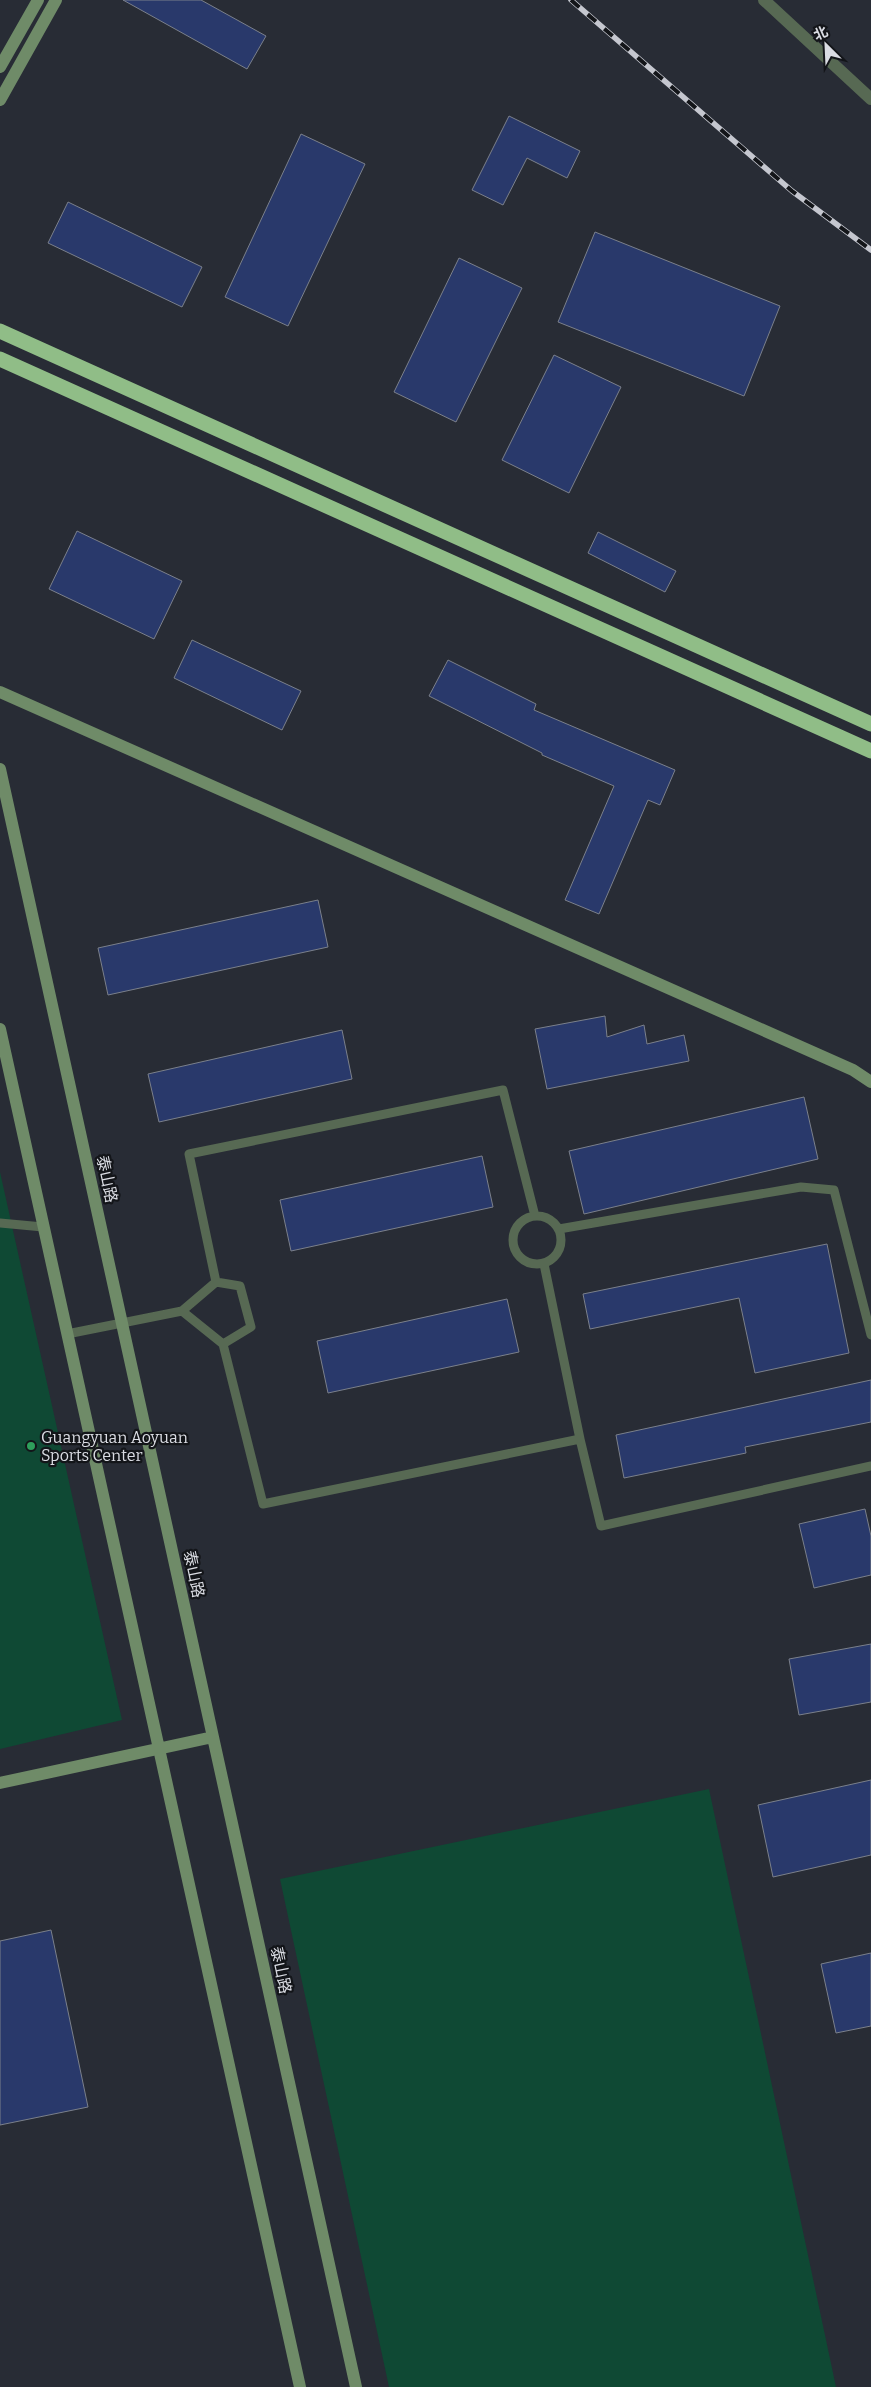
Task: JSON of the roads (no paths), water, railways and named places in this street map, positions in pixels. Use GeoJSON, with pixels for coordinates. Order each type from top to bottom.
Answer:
{"type":"FeatureCollection","features":[{"type":"Feature","properties":{"kind":"highway"},"geometry":{"type":"LineString","coordinates":[[0,330],[871,724]]}},
{"type":"Feature","properties":{"kind":"highway"},"geometry":{"type":"LineString","coordinates":[[0,359],[871,751]]}},
{"type":"Feature","properties":{"kind":"street"},"geometry":{"type":"LineString","coordinates":[[0,67],[38,0]]}},
{"type":"Feature","properties":{"kind":"street"},"geometry":{"type":"LineString","coordinates":[[0,100],[56,0]]}},
{"type":"Feature","properties":{"kind":"street"},"geometry":{"type":"LineString","coordinates":[[764,0],[870,94]]}},
{"type":"Feature","properties":{"kind":"street"},"geometry":{"type":"LineString","coordinates":[[0,692],[853,1070],[871,1082]]}},
{"type":"Feature","properties":{"kind":"street","name":"泰山路"},"geometry":{"type":"LineString","coordinates":[[0,769],[356,2387]]}},
{"type":"Feature","properties":{"kind":"street"},"geometry":{"type":"LineString","coordinates":[[0,1029],[300,2387]]}},
{"type":"Feature","properties":{"kind":"street"},"geometry":{"type":"LineString","coordinates":[[0,1783],[213,1737]]}},
{"type":"Feature","properties":{"kind":"lane"},"geometry":{"type":"LineString","coordinates":[[216,1282],[189,1154],[503,1090],[535,1216]]}},
{"type":"Feature","properties":{"kind":"lane"},"geometry":{"type":"LineString","coordinates":[[558,1229],[801,1187],[834,1190],[871,1336]]}},
{"type":"Feature","properties":{"kind":"lane"},"geometry":{"type":"LineString","coordinates":[[535,1216],[549,1219],[558,1229],[561,1243],[556,1256],[544,1264],[528,1263],[516,1252],[513,1237],[520,1223],[535,1216]]}},
{"type":"Feature","properties":{"kind":"lane"},"geometry":{"type":"LineString","coordinates":[[0,1223],[43,1227]]}},
{"type":"Feature","properties":{"kind":"lane"},"geometry":{"type":"LineString","coordinates":[[544,1264],[580,1439],[601,1526],[871,1466]]}},
{"type":"Feature","properties":{"kind":"lane"},"geometry":{"type":"LineString","coordinates":[[67,1334],[182,1312],[216,1282]]}},
{"type":"Feature","properties":{"kind":"lane"},"geometry":{"type":"LineString","coordinates":[[216,1282],[240,1286],[251,1327],[223,1344]]}},
{"type":"Feature","properties":{"kind":"lane"},"geometry":{"type":"LineString","coordinates":[[182,1312],[223,1344],[263,1504],[580,1439]]}},
{"type":"Feature","properties":{"kind":"railway"},"geometry":{"type":"LineString","coordinates":[[571,0],[792,191],[871,250]]}},
{"type":"Feature","properties":{"kind":"place","name":"Guangyuan Aoyuan Sports Center"},"geometry":{"type":"Point","coordinates":[31,1446]}}]}
